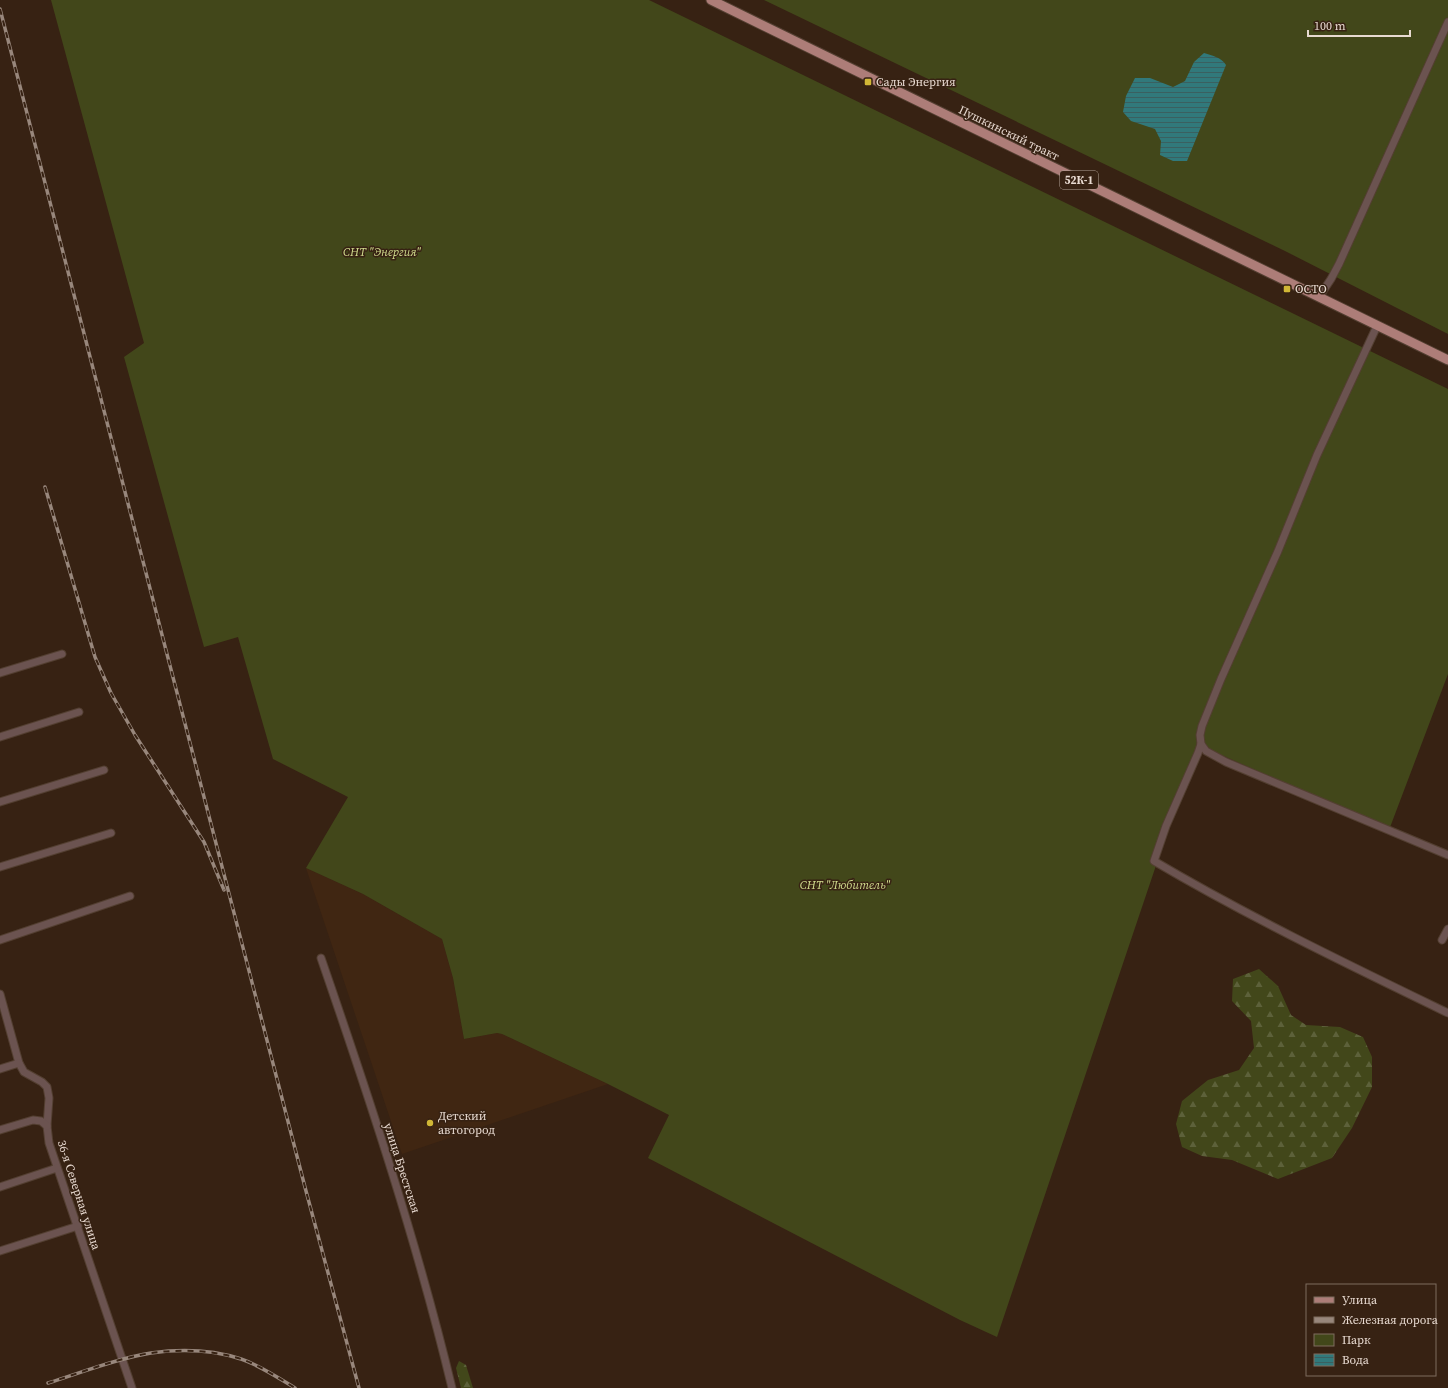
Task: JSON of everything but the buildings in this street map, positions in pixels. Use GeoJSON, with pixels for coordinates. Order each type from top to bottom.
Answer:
{"type":"FeatureCollection","features":[{"type":"Feature","properties":{"kind":"main road","name":"Пушкинский тракт"},"geometry":{"type":"LineString","coordinates":[[711,0],[1448,360]]}},
{"type":"Feature","properties":{"kind":"street"},"geometry":{"type":"LineString","coordinates":[[1319,297],[1339,264],[1448,22]]}},
{"type":"Feature","properties":{"kind":"street"},"geometry":{"type":"LineString","coordinates":[[1377,326],[1317,455],[1278,551],[1221,678],[1202,726],[1200,735],[1201,744],[1198,753],[1166,826],[1154,861],[1194,885],[1275,927],[1448,1013]]}},
{"type":"Feature","properties":{"kind":"street"},"geometry":{"type":"LineString","coordinates":[[0,673],[62,654]]}},
{"type":"Feature","properties":{"kind":"street"},"geometry":{"type":"LineString","coordinates":[[0,737],[79,712]]}},
{"type":"Feature","properties":{"kind":"street"},"geometry":{"type":"LineString","coordinates":[[1201,744],[1206,751],[1226,762],[1448,855]]}},
{"type":"Feature","properties":{"kind":"street"},"geometry":{"type":"LineString","coordinates":[[0,802],[104,770]]}},
{"type":"Feature","properties":{"kind":"street"},"geometry":{"type":"LineString","coordinates":[[0,867],[111,833]]}},
{"type":"Feature","properties":{"kind":"street"},"geometry":{"type":"LineString","coordinates":[[0,940],[130,896]]}},
{"type":"Feature","properties":{"kind":"street"},"geometry":{"type":"LineString","coordinates":[[1442,940],[1448,929]]}},
{"type":"Feature","properties":{"kind":"street","name":"улица Брестская"},"geometry":{"type":"LineString","coordinates":[[321,958],[415,1246],[452,1388]]}},
{"type":"Feature","properties":{"kind":"street","name":"36-я Северная улица"},"geometry":{"type":"LineString","coordinates":[[0,994],[2,1011],[19,1063],[24,1072],[42,1082],[47,1087],[49,1098],[47,1126],[57,1168],[66,1189],[132,1388]]}},
{"type":"Feature","properties":{"kind":"street"},"geometry":{"type":"LineString","coordinates":[[0,1069],[19,1063]]}},
{"type":"Feature","properties":{"kind":"street"},"geometry":{"type":"LineString","coordinates":[[0,1130],[33,1120],[41,1121],[47,1126]]}},
{"type":"Feature","properties":{"kind":"street"},"geometry":{"type":"LineString","coordinates":[[0,1187],[57,1168]]}},
{"type":"Feature","properties":{"kind":"street"},"geometry":{"type":"LineString","coordinates":[[0,1251],[78,1226]]}},
{"type":"Feature","properties":{"kind":"shaded area"},"geometry":{"type":"Polygon","coordinates":[[[306,868],[363,894],[442,939],[453,978],[464,1039],[497,1033],[502,1034],[608,1084],[402,1154],[306,868]]]}},
{"type":"Feature","properties":{"kind":"green space"},"geometry":{"type":"Polygon","coordinates":[[[51,0],[649,0],[1448,389],[1448,674],[1389,830],[1197,744],[997,1337],[960,1320],[648,1158],[669,1115],[608,1084],[502,1034],[497,1033],[464,1039],[453,978],[442,939],[363,894],[306,868],[348,797],[273,759],[238,637],[204,647],[124,357],[144,343],[51,0]]]}},
{"type":"Feature","properties":{"kind":"green space"},"geometry":{"type":"Polygon","coordinates":[[[764,0],[1448,0],[1448,334],[1285,251],[764,0]]]}},
{"type":"Feature","properties":{"kind":"green space"},"geometry":{"type":"Polygon","coordinates":[[[1259,969],[1278,986],[1291,1015],[1306,1025],[1340,1027],[1363,1037],[1372,1057],[1372,1087],[1352,1128],[1332,1158],[1278,1179],[1232,1160],[1202,1156],[1182,1147],[1176,1124],[1182,1101],[1208,1080],[1239,1070],[1254,1048],[1251,1021],[1232,1001],[1233,979],[1259,969]]]}},
{"type":"Feature","properties":{"kind":"green space"},"geometry":{"type":"Polygon","coordinates":[[[459,1361],[466,1365],[473,1388],[461,1388],[456,1368],[459,1361]]]}},
{"type":"Feature","properties":{"kind":"water"},"geometry":{"type":"Polygon","coordinates":[[[1204,53],[1219,58],[1226,65],[1187,161],[1173,161],[1160,155],[1161,141],[1155,129],[1131,121],[1123,112],[1126,96],[1135,78],[1150,78],[1173,87],[1185,81],[1194,62],[1204,53]]]}},
{"type":"Feature","properties":{"kind":"railway"},"geometry":{"type":"LineString","coordinates":[[0,9],[306,1191],[359,1388]]}},
{"type":"Feature","properties":{"kind":"railway"},"geometry":{"type":"LineString","coordinates":[[45,487],[95,657],[111,693],[135,735],[204,842],[224,890]]}},
{"type":"Feature","properties":{"kind":"railway"},"geometry":{"type":"LineString","coordinates":[[48,1383],[138,1355],[162,1352],[196,1351],[241,1359],[262,1368],[295,1388]]}},
{"type":"Feature","properties":{"kind":"place","name":"Сады Энергия"},"geometry":{"type":"Point","coordinates":[868,82]}},
{"type":"Feature","properties":{"kind":"place","name":"ОСТО"},"geometry":{"type":"Point","coordinates":[1287,289]}},
{"type":"Feature","properties":{"kind":"place","name":"Детский автогород"},"geometry":{"type":"Point","coordinates":[430,1123]}},
{"type":"Feature","properties":{"kind":"park label","name":"СНТ \"Энергия\""},"geometry":{"type":"Point","coordinates":[382,252]}},
{"type":"Feature","properties":{"kind":"park label","name":"СНТ \"Любитель\""},"geometry":{"type":"Point","coordinates":[845,885]}}]}
